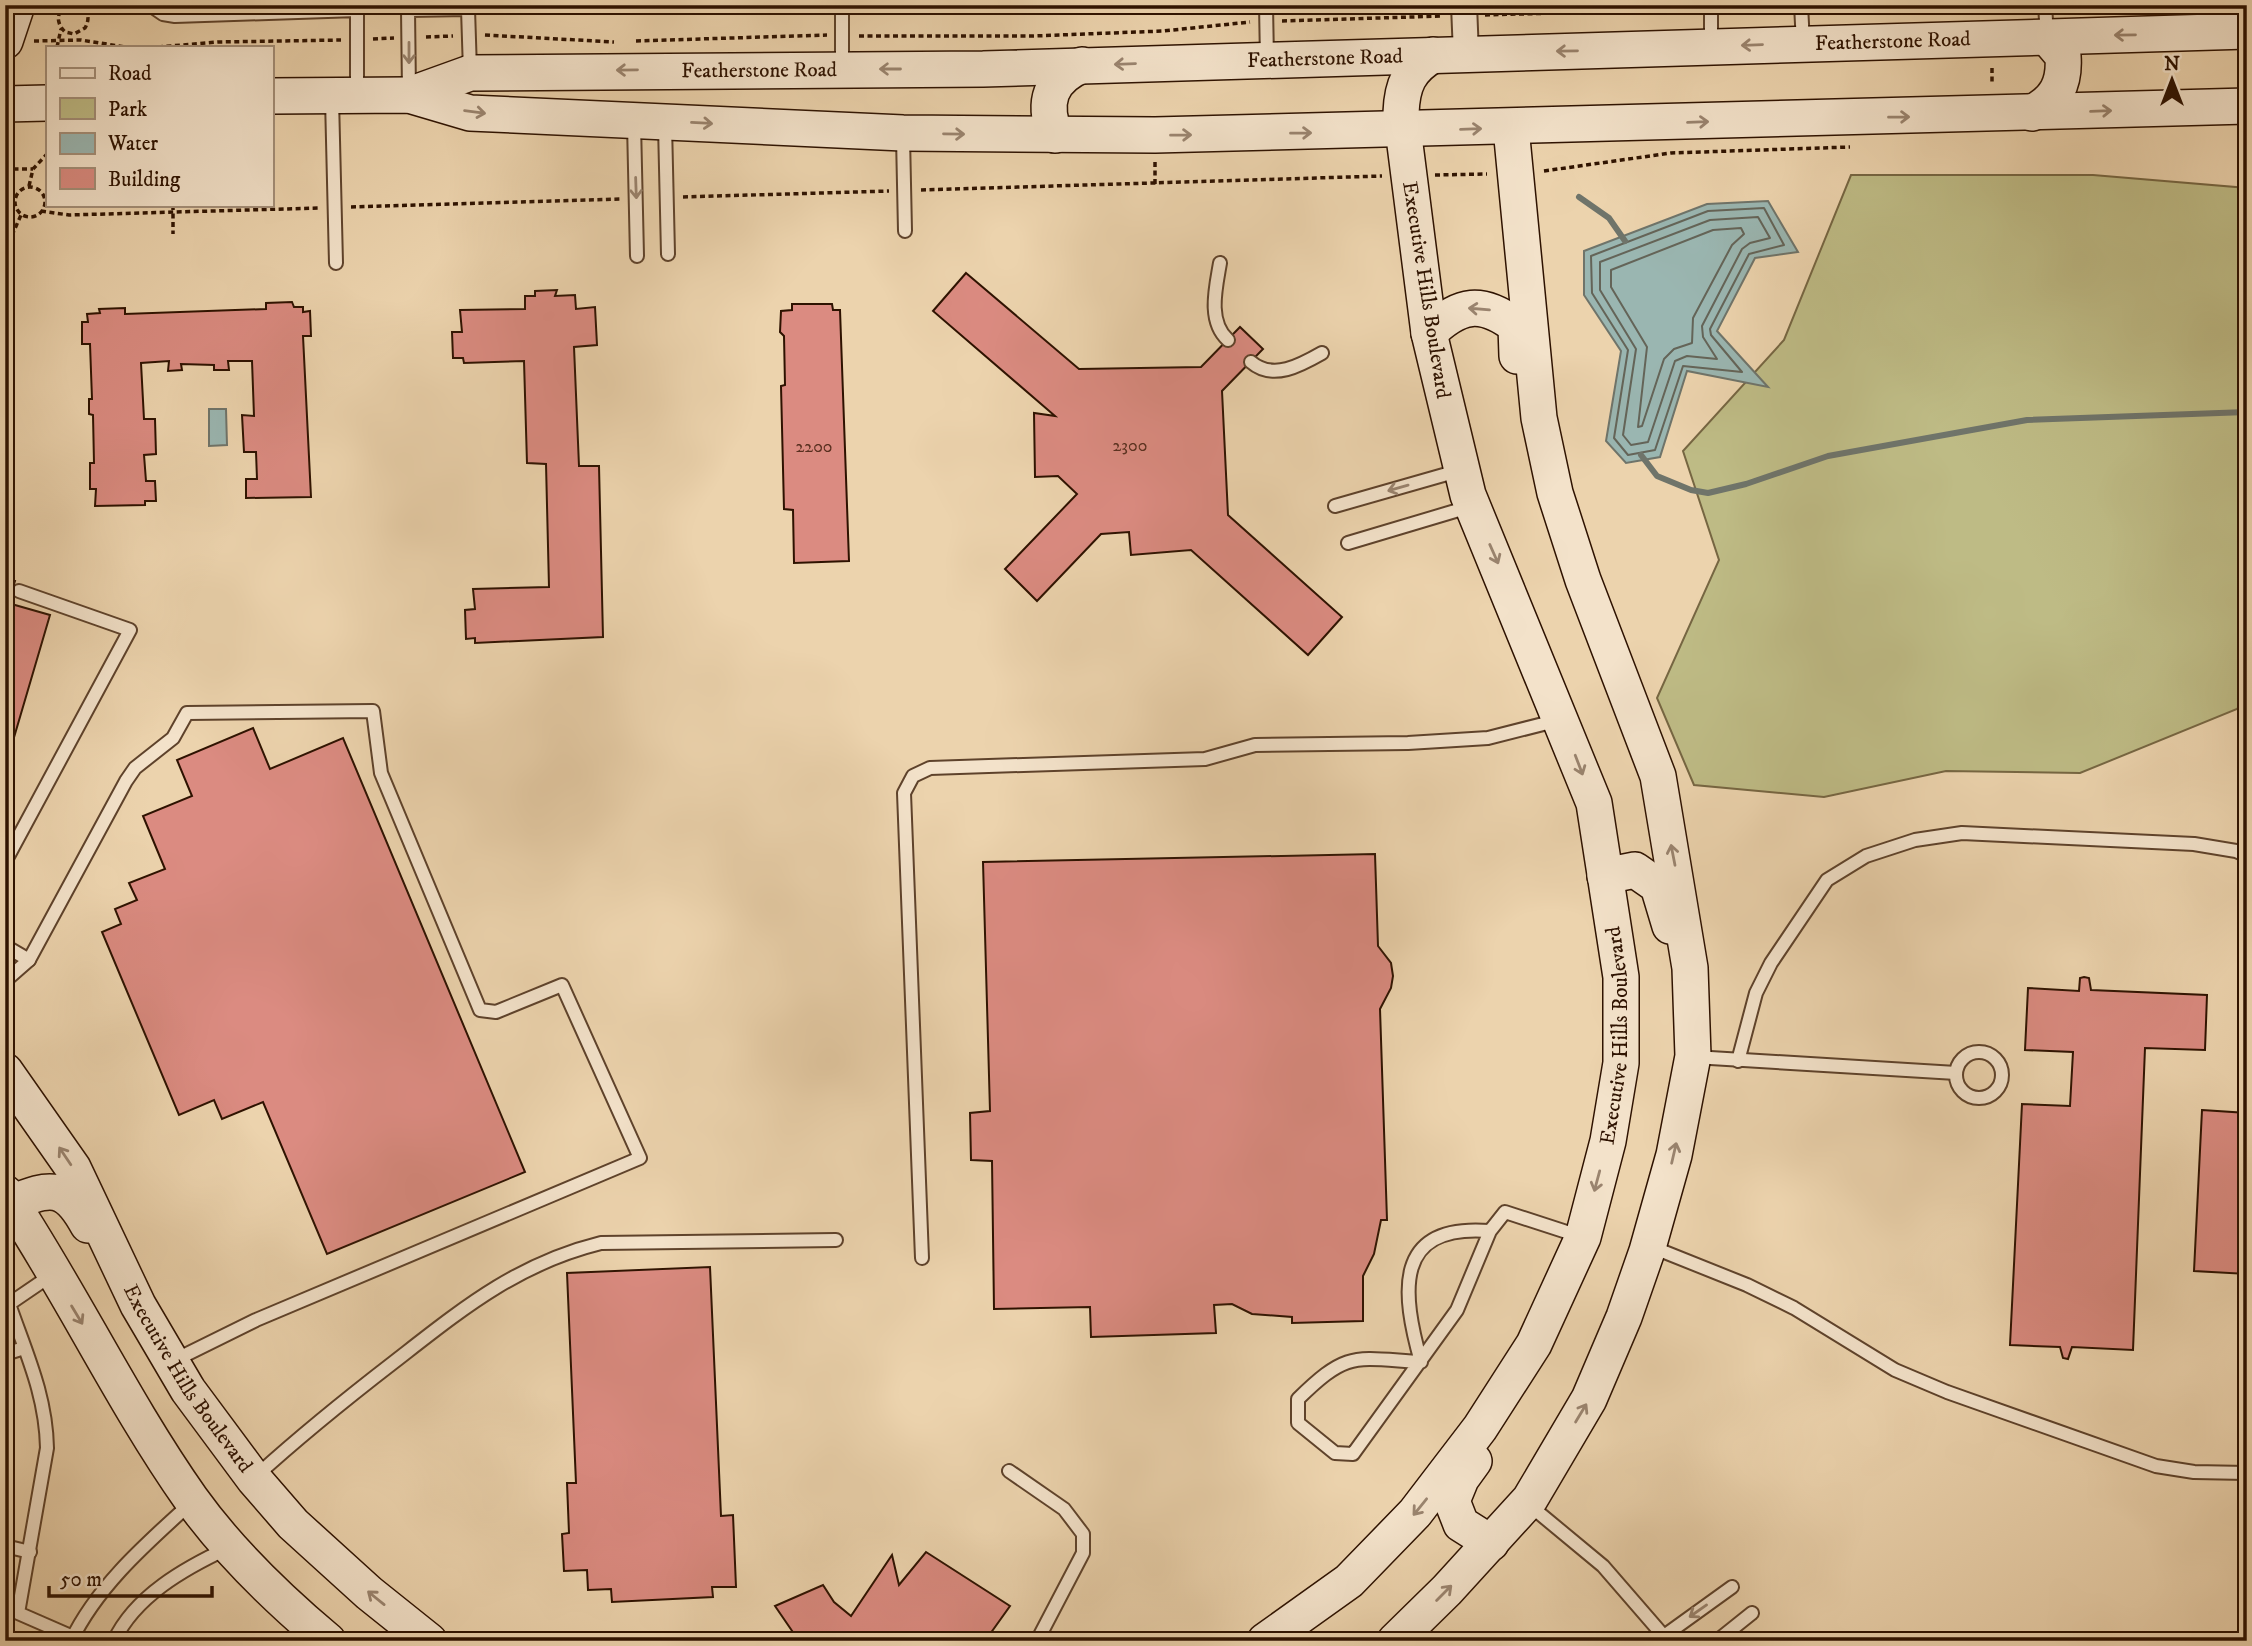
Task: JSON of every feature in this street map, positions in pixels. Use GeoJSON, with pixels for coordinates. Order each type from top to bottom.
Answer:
{"type":"FeatureCollection","features":[{"type":"Feature","properties":{"kind":"street"},"geometry":{"type":"LineString","coordinates":[[17,5],[22,41]]}},
{"type":"Feature","properties":{"kind":"street"},"geometry":{"type":"LineString","coordinates":[[1450,54],[1465,5]]}},
{"type":"Feature","properties":{"kind":"street"},"geometry":{"type":"LineString","coordinates":[[2032,113],[2046,106],[2061,85],[2063,56],[2046,21]]}},
{"type":"Feature","properties":{"kind":"street","name":"Featherstone Road"},"geometry":{"type":"LineString","coordinates":[[409,95],[470,73],[1082,65],[1803,43],[2046,21],[2247,31]]}},
{"type":"Feature","properties":{"kind":"street","name":"Executive Hills Boulevard"},"geometry":{"type":"LineString","coordinates":[[1284,1637],[1349,1581],[1415,1513],[1479,1428],[1534,1344],[1583,1237],[1608,1141],[1621,1063],[1621,977],[1594,803],[1473,505],[1461,470],[1429,333],[1402,130],[1405,85],[1420,63],[1450,54]]}},
{"type":"Feature","properties":{"kind":"street"},"geometry":{"type":"LineString","coordinates":[[1055,135],[1049,113],[1052,88],[1067,72],[1082,65]]}},
{"type":"Feature","properties":{"kind":"street","name":"Featherstone Road"},"geometry":{"type":"LineString","coordinates":[[273,96],[409,95],[470,113],[903,133],[1055,135],[1511,128],[2247,106]]}},
{"type":"Feature","properties":{"kind":"street"},"geometry":{"type":"LineString","coordinates":[[5,104],[46,103]]}},
{"type":"Feature","properties":{"kind":"street"},"geometry":{"type":"LineString","coordinates":[[1511,128],[1539,418],[1555,493]]}},
{"type":"Feature","properties":{"kind":"street"},"geometry":{"type":"LineString","coordinates":[[1395,1641],[1527,1503],[1589,1399],[1624,1317],[1648,1245],[1674,1155],[1693,1056],[1690,968],[1658,776],[1583,580],[1555,493],[1532,438],[1518,381],[1516,326],[1496,310],[1466,308],[1443,320],[1429,333]]}},
{"type":"Feature","properties":{"kind":"street"},"geometry":{"type":"LineString","coordinates":[[1605,876],[1635,870],[1658,886],[1670,919],[1676,1004],[1693,1056]]}},
{"type":"Feature","properties":{"kind":"street","name":"Executive Hills Boulevard"},"geometry":{"type":"LineString","coordinates":[[5,1071],[73,1168],[138,1305],[188,1390],[254,1479],[293,1524],[421,1636]]}},
{"type":"Feature","properties":{"kind":"street"},"geometry":{"type":"LineString","coordinates":[[138,1305],[76,1202],[57,1191],[39,1191],[8,1198],[192,1502],[237,1553],[328,1641]]}},
{"type":"Feature","properties":{"kind":"street"},"geometry":{"type":"LineString","coordinates":[[1491,1543],[1461,1524],[1452,1502],[1461,1479],[1518,1394],[1534,1344]]}},
{"type":"Feature","properties":{"kind":"street"},"geometry":{"type":"LineString","coordinates":[[237,1553],[312,1611],[343,1641]]}},
{"type":"Feature","properties":{"kind":"lane"},"geometry":{"type":"LineString","coordinates":[[150,5],[163,14],[175,16],[357,8],[345,95],[336,263]]}},
{"type":"Feature","properties":{"kind":"lane"},"geometry":{"type":"LineString","coordinates":[[842,5],[842,69]]}},
{"type":"Feature","properties":{"kind":"lane"},"geometry":{"type":"LineString","coordinates":[[1266,5],[1267,60]]}},
{"type":"Feature","properties":{"kind":"lane"},"geometry":{"type":"LineString","coordinates":[[1711,5],[1711,46]]}},
{"type":"Feature","properties":{"kind":"lane"},"geometry":{"type":"LineString","coordinates":[[1801,5],[1803,43]]}},
{"type":"Feature","properties":{"kind":"lane"},"geometry":{"type":"LineString","coordinates":[[409,95],[408,10],[468,9],[470,73]]}},
{"type":"Feature","properties":{"kind":"lane"},"geometry":{"type":"LineString","coordinates":[[650,121],[668,254]]}},
{"type":"Feature","properties":{"kind":"lane"},"geometry":{"type":"LineString","coordinates":[[637,256],[650,121]]}},
{"type":"Feature","properties":{"kind":"lane"},"geometry":{"type":"LineString","coordinates":[[903,133],[905,231]]}},
{"type":"Feature","properties":{"kind":"lane"},"geometry":{"type":"LineString","coordinates":[[1220,263],[1215,314],[1221,334],[1228,340]]}},
{"type":"Feature","properties":{"kind":"lane"},"geometry":{"type":"LineString","coordinates":[[1251,362],[1257,367],[1281,372],[1322,354]]}},
{"type":"Feature","properties":{"kind":"lane"},"geometry":{"type":"LineString","coordinates":[[1335,506],[1461,470]]}},
{"type":"Feature","properties":{"kind":"lane"},"geometry":{"type":"LineString","coordinates":[[1348,543],[1473,505]]}},
{"type":"Feature","properties":{"kind":"lane"},"geometry":{"type":"LineString","coordinates":[[5,862],[130,630],[19,591]]}},
{"type":"Feature","properties":{"kind":"lane"},"geometry":{"type":"LineString","coordinates":[[5,981],[29,960],[126,781],[135,768],[173,738],[187,713],[373,711],[381,773],[480,1010],[496,1012],[562,985],[639,1158],[256,1320],[171,1362]]}},
{"type":"Feature","properties":{"kind":"lane"},"geometry":{"type":"LineString","coordinates":[[922,1258],[904,793],[913,776],[930,768],[1205,759],[1255,745],[1408,743],[1488,738],[1562,719]]}},
{"type":"Feature","properties":{"kind":"lane"},"geometry":{"type":"LineString","coordinates":[[1738,1061],[1756,993],[1771,963],[1827,880],[1866,856],[1915,840],[1962,833],[2194,844],[2236,851],[2247,856]]}},
{"type":"Feature","properties":{"kind":"lane"},"geometry":{"type":"LineString","coordinates":[[5,946],[29,960]]}},
{"type":"Feature","properties":{"kind":"lane"},"geometry":{"type":"LineString","coordinates":[[1693,1056],[1956,1073]]}},
{"type":"Feature","properties":{"kind":"lane"},"geometry":{"type":"LineString","coordinates":[[1421,1362],[1347,1360],[1328,1370],[1298,1399],[1297,1423],[1335,1453],[1353,1454],[1421,1362],[1457,1310],[1490,1231],[1505,1212],[1583,1237]]}},
{"type":"Feature","properties":{"kind":"lane"},"geometry":{"type":"LineString","coordinates":[[1421,1362],[1407,1296],[1412,1265],[1427,1245],[1438,1236],[1462,1229],[1490,1231]]}},
{"type":"Feature","properties":{"kind":"lane"},"geometry":{"type":"LineString","coordinates":[[254,1479],[314,1423],[460,1308],[498,1285],[570,1251],[601,1243],[836,1240]]}},
{"type":"Feature","properties":{"kind":"lane"},"geometry":{"type":"LineString","coordinates":[[1648,1245],[1747,1284],[1794,1308],[1895,1370],[1947,1392],[2156,1466],[2194,1472],[2247,1473]]}},
{"type":"Feature","properties":{"kind":"lane"},"geometry":{"type":"LineString","coordinates":[[53,1274],[9,1304],[24,1348],[36,1372],[47,1428],[47,1448],[30,1552],[12,1611],[72,1639],[88,1610],[138,1551],[192,1502]]}},
{"type":"Feature","properties":{"kind":"lane"},"geometry":{"type":"LineString","coordinates":[[5,1354],[24,1348]]}},
{"type":"Feature","properties":{"kind":"lane"},"geometry":{"type":"LineString","coordinates":[[1009,1471],[1064,1509],[1083,1534],[1083,1553],[1038,1641]]}},
{"type":"Feature","properties":{"kind":"lane"},"geometry":{"type":"LineString","coordinates":[[1527,1503],[1603,1566],[1666,1638],[1732,1587]]}},
{"type":"Feature","properties":{"kind":"lane"},"geometry":{"type":"LineString","coordinates":[[5,1546],[30,1552]]}},
{"type":"Feature","properties":{"kind":"lane"},"geometry":{"type":"LineString","coordinates":[[114,1641],[123,1621],[171,1579],[237,1553]]}},
{"type":"Feature","properties":{"kind":"lane"},"geometry":{"type":"LineString","coordinates":[[1717,1641],[1752,1614]]}},
{"type":"Feature","properties":{"kind":"path"},"geometry":{"type":"LineString","coordinates":[[57,45],[62,29],[58,17],[66,5]]}},
{"type":"Feature","properties":{"kind":"path"},"geometry":{"type":"LineString","coordinates":[[62,29],[74,34],[85,28],[88,16],[80,5]]}},
{"type":"Feature","properties":{"kind":"path"},"geometry":{"type":"LineString","coordinates":[[1825,5],[1855,11],[1990,7],[1990,12]]}},
{"type":"Feature","properties":{"kind":"path"},"geometry":{"type":"LineString","coordinates":[[1729,8],[1778,7]]}},
{"type":"Feature","properties":{"kind":"path"},"geometry":{"type":"LineString","coordinates":[[1498,14],[1691,9]]}},
{"type":"Feature","properties":{"kind":"path"},"geometry":{"type":"LineString","coordinates":[[1288,21],[1435,17]]}},
{"type":"Feature","properties":{"kind":"path"},"geometry":{"type":"LineString","coordinates":[[1351,19],[1351,31]]}},
{"type":"Feature","properties":{"kind":"path"},"geometry":{"type":"LineString","coordinates":[[864,36],[1033,36],[1163,31],[1241,23]]}},
{"type":"Feature","properties":{"kind":"path"},"geometry":{"type":"LineString","coordinates":[[632,41],[820,34]]}},
{"type":"Feature","properties":{"kind":"path"},"geometry":{"type":"LineString","coordinates":[[482,35],[618,42]]}},
{"type":"Feature","properties":{"kind":"path"},"geometry":{"type":"LineString","coordinates":[[423,37],[460,36]]}},
{"type":"Feature","properties":{"kind":"path"},"geometry":{"type":"LineString","coordinates":[[372,39],[394,38]]}},
{"type":"Feature","properties":{"kind":"path"},"geometry":{"type":"LineString","coordinates":[[22,41],[57,45],[80,40],[119,46]]}},
{"type":"Feature","properties":{"kind":"path"},"geometry":{"type":"LineString","coordinates":[[168,46],[218,41],[337,40]]}},
{"type":"Feature","properties":{"kind":"path"},"geometry":{"type":"LineString","coordinates":[[1992,65],[1992,88]]}},
{"type":"Feature","properties":{"kind":"path"},"geometry":{"type":"LineString","coordinates":[[1540,172],[1671,153],[1860,147]]}},
{"type":"Feature","properties":{"kind":"path"},"geometry":{"type":"LineString","coordinates":[[1155,150],[1155,184]]}},
{"type":"Feature","properties":{"kind":"path"},"geometry":{"type":"LineString","coordinates":[[29,187],[33,169],[46,155]]}},
{"type":"Feature","properties":{"kind":"path"},"geometry":{"type":"LineString","coordinates":[[5,169],[33,169]]}},
{"type":"Feature","properties":{"kind":"path"},"geometry":{"type":"LineString","coordinates":[[1434,176],[1499,173]]}},
{"type":"Feature","properties":{"kind":"path"},"geometry":{"type":"LineString","coordinates":[[914,190],[1390,176]]}},
{"type":"Feature","properties":{"kind":"path"},"geometry":{"type":"LineString","coordinates":[[29,187],[42,193],[45,202],[41,211],[34,216],[21,214],[15,207],[15,198],[20,190],[29,187]]}},
{"type":"Feature","properties":{"kind":"path"},"geometry":{"type":"LineString","coordinates":[[676,198],[890,191]]}},
{"type":"Feature","properties":{"kind":"path"},"geometry":{"type":"LineString","coordinates":[[352,207],[624,199]]}},
{"type":"Feature","properties":{"kind":"path"},"geometry":{"type":"LineString","coordinates":[[173,206],[173,234]]}},
{"type":"Feature","properties":{"kind":"path"},"geometry":{"type":"LineString","coordinates":[[41,211],[60,215],[315,208]]}},
{"type":"Feature","properties":{"kind":"path"},"geometry":{"type":"LineString","coordinates":[[5,251],[21,214]]}},
{"type":"Feature","properties":{"kind":"green space"},"geometry":{"type":"Polygon","coordinates":[[[1851,175],[2093,175],[2247,188],[2247,697],[2237,709],[2080,773],[1946,771],[1824,797],[1694,785],[1657,698],[1719,560],[1683,451],[1784,340],[1851,175]]]}},
{"type":"Feature","properties":{"kind":"water"},"geometry":{"type":"Polygon","coordinates":[[[1768,201],[1798,252],[1755,258],[1717,331],[1768,387],[1687,371],[1660,457],[1626,463],[1606,441],[1621,351],[1584,295],[1584,251],[1707,204],[1768,201]]]}},
{"type":"Feature","properties":{"kind":"water"},"geometry":{"type":"Polygon","coordinates":[[[209,409],[226,409],[227,445],[209,446],[209,409]]]}},
{"type":"Feature","properties":{"kind":"building"},"geometry":{"type":"Polygon","coordinates":[[[966,273],[1079,369],[1201,367],[1240,327],[1263,349],[1222,391],[1228,515],[1342,617],[1308,655],[1191,550],[1131,555],[1129,532],[1101,534],[1037,601],[1005,569],[1077,494],[1058,476],[1035,477],[1034,413],[1055,416],[933,311],[966,273]]]}},
{"type":"Feature","properties":{"kind":"building"},"geometry":{"type":"Polygon","coordinates":[[[557,290],[555,296],[575,295],[576,309],[595,307],[597,345],[574,347],[579,466],[599,466],[603,637],[475,643],[475,638],[466,639],[465,610],[475,609],[473,589],[549,587],[546,464],[527,463],[524,361],[464,363],[463,358],[453,358],[452,332],[462,332],[460,310],[525,309],[525,296],[535,296],[535,291],[557,290]]]}},
{"type":"Feature","properties":{"kind":"building"},"geometry":{"type":"Polygon","coordinates":[[[292,302],[294,307],[303,307],[303,312],[310,311],[311,336],[303,336],[311,497],[246,498],[246,479],[257,479],[256,452],[244,452],[242,415],[254,416],[252,361],[228,361],[229,370],[214,370],[214,365],[181,364],[182,370],[168,371],[169,361],[141,363],[144,419],[155,419],[156,454],[144,455],[146,481],[155,481],[156,501],[145,501],[145,505],[95,506],[96,489],[90,489],[90,463],[94,463],[93,415],[89,414],[89,399],[92,399],[90,344],[82,344],[82,322],[88,322],[87,314],[100,313],[99,309],[125,308],[125,314],[266,309],[266,303],[292,302]]]}},
{"type":"Feature","properties":{"kind":"building"},"geometry":{"type":"Polygon","coordinates":[[[792,304],[832,304],[833,310],[840,310],[849,561],[794,563],[793,510],[784,509],[781,386],[785,385],[784,336],[780,332],[781,311],[792,310],[792,304]]]}},
{"type":"Feature","properties":{"kind":"building"},"geometry":{"type":"Polygon","coordinates":[[[5,578],[15,581],[8,603],[50,615],[5,768],[5,578]]]}},
{"type":"Feature","properties":{"kind":"building"},"geometry":{"type":"Polygon","coordinates":[[[253,728],[270,769],[343,738],[525,1172],[327,1254],[263,1102],[222,1119],[214,1100],[179,1115],[102,932],[121,924],[115,909],[137,900],[129,883],[165,869],[143,816],[192,796],[177,760],[253,728]]]}},
{"type":"Feature","properties":{"kind":"building"},"geometry":{"type":"Polygon","coordinates":[[[1375,854],[1378,946],[1391,963],[1393,976],[1391,988],[1380,1009],[1387,1220],[1381,1220],[1374,1254],[1363,1276],[1363,1321],[1292,1323],[1292,1317],[1252,1314],[1232,1304],[1214,1305],[1216,1333],[1091,1337],[1090,1307],[994,1309],[992,1161],[971,1160],[970,1113],[990,1111],[983,862],[1375,854]]]}},
{"type":"Feature","properties":{"kind":"building"},"geometry":{"type":"Polygon","coordinates":[[[2080,978],[2089,978],[2091,990],[2207,995],[2205,1050],[2145,1048],[2133,1350],[2072,1347],[2068,1359],[2063,1358],[2060,1347],[2010,1345],[2022,1104],[2070,1106],[2073,1052],[2025,1050],[2028,988],[2079,991],[2080,978]]]}},
{"type":"Feature","properties":{"kind":"building"},"geometry":{"type":"Polygon","coordinates":[[[2202,1110],[2247,1113],[2247,1274],[2194,1271],[2202,1110]]]}},
{"type":"Feature","properties":{"kind":"building"},"geometry":{"type":"Polygon","coordinates":[[[710,1267],[721,1516],[733,1515],[736,1587],[712,1587],[713,1597],[612,1602],[611,1589],[588,1590],[587,1570],[564,1571],[562,1534],[569,1533],[567,1483],[576,1483],[567,1273],[710,1267]]]}},
{"type":"Feature","properties":{"kind":"building"},"geometry":{"type":"Polygon","coordinates":[[[926,1552],[1010,1606],[985,1641],[799,1641],[775,1606],[823,1585],[834,1602],[851,1616],[892,1555],[899,1585],[926,1552]]]}},
{"type":"Feature","properties":{"kind":"waterway"},"geometry":{"type":"LineString","coordinates":[[1579,197],[1609,218],[1625,241]]}},
{"type":"Feature","properties":{"kind":"waterway"},"geometry":{"type":"LineString","coordinates":[[1641,455],[1657,476],[1691,490],[1708,493],[1746,484],[1828,456],[2027,420],[2247,412]]}}]}
